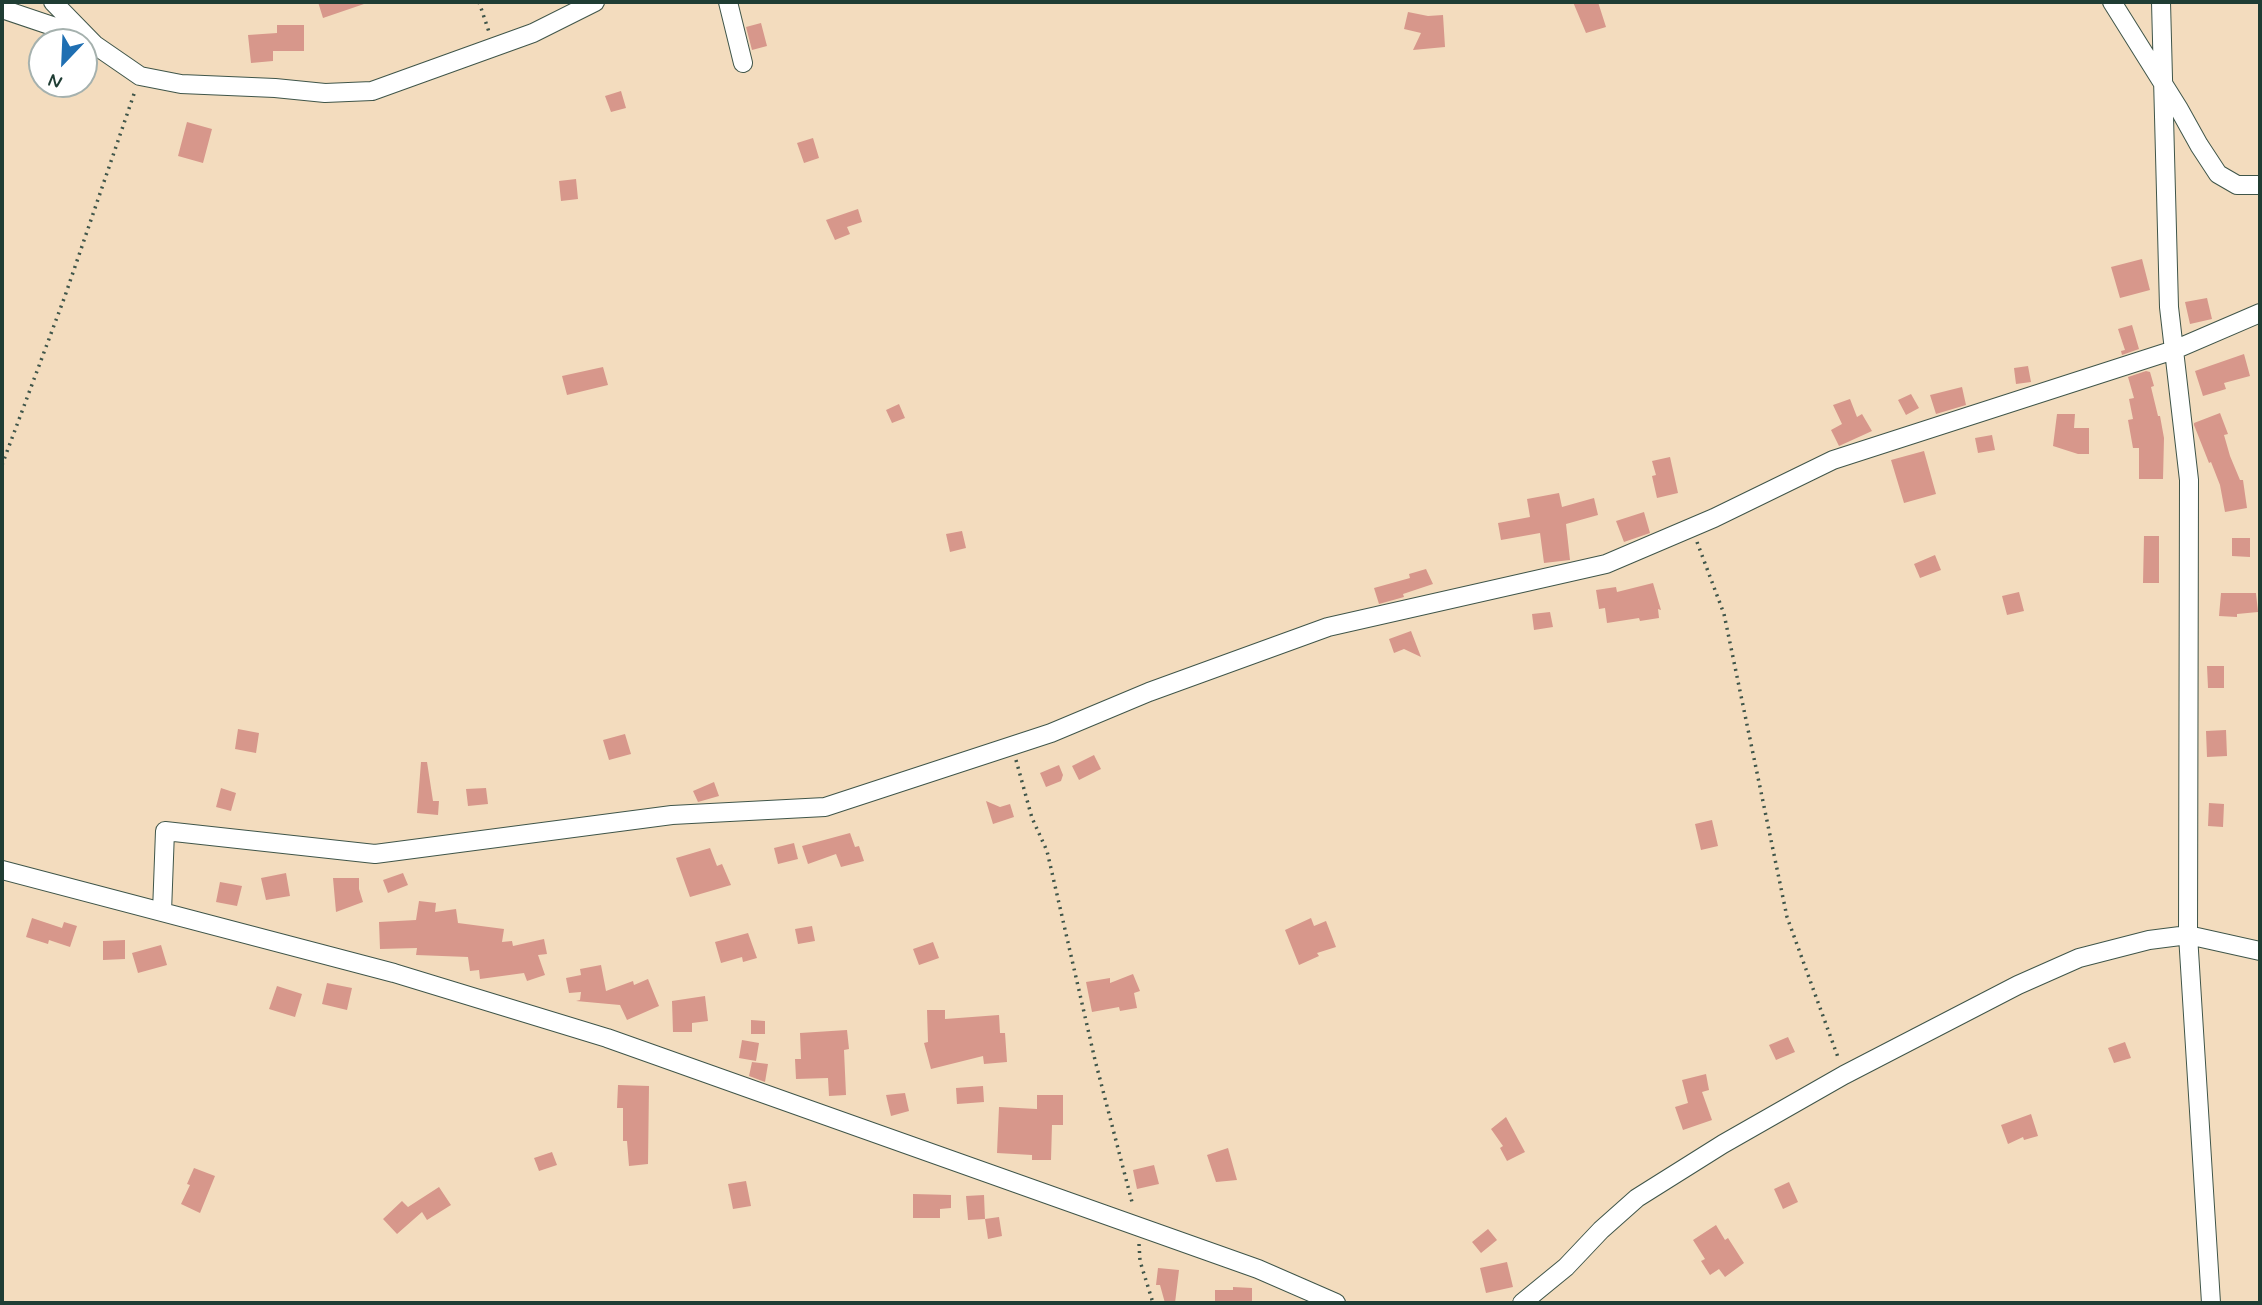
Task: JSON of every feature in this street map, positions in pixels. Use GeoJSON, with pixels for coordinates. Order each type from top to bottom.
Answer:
{"type":"FeatureCollection","features":[{"type":"Feature","properties":{"kind":"street"},"geometry":{"type":"LineString","coordinates":[[53,2],[78,28]]}},
{"type":"Feature","properties":{"kind":"street"},"geometry":{"type":"LineString","coordinates":[[98,47],[140,76],[181,85],[275,88],[325,93],[372,91],[533,33],[596,2]]}},
{"type":"Feature","properties":{"kind":"street"},"geometry":{"type":"LineString","coordinates":[[729,2],[743,63]]}},
{"type":"Feature","properties":{"kind":"street"},"geometry":{"type":"LineString","coordinates":[[2112,2],[2218,174],[2237,185],[2260,185]]}},
{"type":"Feature","properties":{"kind":"street"},"geometry":{"type":"LineString","coordinates":[[2161,2],[2169,307],[2189,480],[2188,935],[2211,1303]]}},
{"type":"Feature","properties":{"kind":"street"},"geometry":{"type":"LineString","coordinates":[[2,9],[58,28]]}},
{"type":"Feature","properties":{"kind":"street"},"geometry":{"type":"LineString","coordinates":[[162,912],[165,831],[376,854],[672,815],[825,807],[1051,733],[1149,692],[1328,627],[1606,564],[1692,527],[1833,460],[2174,350],[2260,313]]}},
{"type":"Feature","properties":{"kind":"street"},"geometry":{"type":"LineString","coordinates":[[2,870],[394,973],[607,1038],[1258,1269],[1336,1303]]}},
{"type":"Feature","properties":{"kind":"street"},"geometry":{"type":"LineString","coordinates":[[1522,1303],[1566,1267],[1601,1230],[1637,1198],[1723,1144],[1947,1020],[2079,958],[2149,940],[2188,935],[2260,951]]}},
{"type":"Feature","properties":{"kind":"path"},"geometry":{"type":"LineString","coordinates":[[479,2],[494,47]]}},
{"type":"Feature","properties":{"kind":"path"},"geometry":{"type":"LineString","coordinates":[[2,465],[65,296],[140,76]]}},
{"type":"Feature","properties":{"kind":"path"},"geometry":{"type":"LineString","coordinates":[[1692,527],[1724,614],[1787,917],[1844,1075]]}},
{"type":"Feature","properties":{"kind":"path"},"geometry":{"type":"LineString","coordinates":[[1011,746],[1032,818],[1046,851],[1086,1023],[1138,1226],[1140,1261],[1153,1303]]}},
{"type":"Feature","properties":{"kind":"building"},"geometry":{"type":"Polygon","coordinates":[[[318,2],[363,2],[364,4],[323,18],[318,2]]]}},
{"type":"Feature","properties":{"kind":"building"},"geometry":{"type":"Polygon","coordinates":[[[1573,2],[1598,2],[1606,27],[1586,33],[1573,2]]]}},
{"type":"Feature","properties":{"kind":"building"},"geometry":{"type":"Polygon","coordinates":[[[1408,12],[1428,16],[1443,15],[1445,47],[1413,50],[1421,33],[1404,29],[1408,12]]]}},
{"type":"Feature","properties":{"kind":"building"},"geometry":{"type":"Polygon","coordinates":[[[761,23],[767,46],[752,50],[746,27],[761,23]]]}},
{"type":"Feature","properties":{"kind":"building"},"geometry":{"type":"Polygon","coordinates":[[[277,25],[304,25],[304,51],[273,51],[273,61],[251,63],[248,35],[277,33],[277,25]]]}},
{"type":"Feature","properties":{"kind":"building"},"geometry":{"type":"Polygon","coordinates":[[[621,91],[626,108],[611,112],[605,96],[621,91]]]}},
{"type":"Feature","properties":{"kind":"building"},"geometry":{"type":"Polygon","coordinates":[[[187,122],[212,129],[203,163],[178,156],[187,122]]]}},
{"type":"Feature","properties":{"kind":"building"},"geometry":{"type":"Polygon","coordinates":[[[813,138],[819,158],[804,163],[797,143],[813,138]]]}},
{"type":"Feature","properties":{"kind":"building"},"geometry":{"type":"Polygon","coordinates":[[[576,179],[578,199],[561,201],[559,181],[576,179]]]}},
{"type":"Feature","properties":{"kind":"building"},"geometry":{"type":"Polygon","coordinates":[[[858,209],[862,222],[847,227],[850,234],[835,240],[826,220],[858,209]]]}},
{"type":"Feature","properties":{"kind":"building"},"geometry":{"type":"Polygon","coordinates":[[[2142,259],[2150,290],[2120,298],[2111,267],[2142,259]]]}},
{"type":"Feature","properties":{"kind":"building"},"geometry":{"type":"Polygon","coordinates":[[[2207,298],[2212,319],[2190,324],[2185,302],[2207,298]]]}},
{"type":"Feature","properties":{"kind":"building"},"geometry":{"type":"Polygon","coordinates":[[[2132,325],[2139,349],[2122,355],[2121,351],[2125,350],[2118,329],[2132,325]]]}},
{"type":"Feature","properties":{"kind":"building"},"geometry":{"type":"Polygon","coordinates":[[[2244,354],[2250,376],[2224,383],[2226,389],[2203,396],[2195,371],[2244,354]]]}},
{"type":"Feature","properties":{"kind":"building"},"geometry":{"type":"Polygon","coordinates":[[[2028,366],[2031,382],[2016,384],[2014,368],[2028,366]]]}},
{"type":"Feature","properties":{"kind":"building"},"geometry":{"type":"Polygon","coordinates":[[[603,367],[608,385],[567,395],[562,376],[603,367]]]}},
{"type":"Feature","properties":{"kind":"building"},"geometry":{"type":"Polygon","coordinates":[[[2150,372],[2154,386],[2151,387],[2164,438],[2163,479],[2139,479],[2139,448],[2133,448],[2128,420],[2133,419],[2129,399],[2134,398],[2128,377],[2150,372]]]}},
{"type":"Feature","properties":{"kind":"building"},"geometry":{"type":"Polygon","coordinates":[[[1962,387],[1966,405],[1936,414],[1930,395],[1962,387]]]}},
{"type":"Feature","properties":{"kind":"building"},"geometry":{"type":"Polygon","coordinates":[[[1911,394],[1919,408],[1906,415],[1898,400],[1911,394]]]}},
{"type":"Feature","properties":{"kind":"building"},"geometry":{"type":"Polygon","coordinates":[[[1850,399],[1857,417],[1862,414],[1872,431],[1839,446],[1831,430],[1842,424],[1833,405],[1850,399]]]}},
{"type":"Feature","properties":{"kind":"building"},"geometry":{"type":"Polygon","coordinates":[[[899,404],[905,418],[892,423],[886,410],[899,404]]]}},
{"type":"Feature","properties":{"kind":"building"},"geometry":{"type":"Polygon","coordinates":[[[2220,413],[2228,434],[2224,435],[2230,456],[2240,480],[2243,480],[2247,508],[2225,512],[2220,485],[2194,425],[2220,413]]]}},
{"type":"Feature","properties":{"kind":"building"},"geometry":{"type":"Polygon","coordinates":[[[2057,414],[2075,414],[2074,428],[2089,428],[2089,454],[2078,454],[2053,446],[2057,414]]]}},
{"type":"Feature","properties":{"kind":"building"},"geometry":{"type":"Polygon","coordinates":[[[1992,435],[1995,450],[1978,453],[1975,438],[1992,435]]]}},
{"type":"Feature","properties":{"kind":"building"},"geometry":{"type":"Polygon","coordinates":[[[1924,451],[1936,494],[1904,503],[1891,460],[1924,451]]]}},
{"type":"Feature","properties":{"kind":"building"},"geometry":{"type":"Polygon","coordinates":[[[1670,457],[1678,493],[1657,498],[1652,461],[1670,457]]]}},
{"type":"Feature","properties":{"kind":"building"},"geometry":{"type":"Polygon","coordinates":[[[1559,493],[1562,507],[1594,498],[1598,515],[1566,524],[1570,560],[1544,563],[1540,533],[1501,540],[1498,523],[1530,517],[1527,499],[1559,493]]]}},
{"type":"Feature","properties":{"kind":"building"},"geometry":{"type":"Polygon","coordinates":[[[1644,512],[1650,533],[1624,542],[1616,521],[1644,512]]]}},
{"type":"Feature","properties":{"kind":"building"},"geometry":{"type":"Polygon","coordinates":[[[962,531],[966,548],[950,552],[946,534],[962,531]]]}},
{"type":"Feature","properties":{"kind":"building"},"geometry":{"type":"Polygon","coordinates":[[[2144,536],[2159,536],[2159,583],[2143,583],[2144,536]]]}},
{"type":"Feature","properties":{"kind":"building"},"geometry":{"type":"Polygon","coordinates":[[[2232,538],[2250,538],[2250,557],[2232,556],[2232,538]]]}},
{"type":"Feature","properties":{"kind":"building"},"geometry":{"type":"Polygon","coordinates":[[[1935,555],[1941,570],[1920,578],[1914,564],[1935,555]]]}},
{"type":"Feature","properties":{"kind":"building"},"geometry":{"type":"Polygon","coordinates":[[[1426,569],[1433,584],[1403,594],[1404,597],[1379,604],[1374,588],[1410,578],[1409,574],[1426,569]]]}},
{"type":"Feature","properties":{"kind":"building"},"geometry":{"type":"Polygon","coordinates":[[[1653,583],[1661,610],[1658,609],[1659,618],[1607,623],[1605,608],[1599,609],[1596,590],[1616,587],[1617,592],[1653,583]]]}},
{"type":"Feature","properties":{"kind":"building"},"geometry":{"type":"Polygon","coordinates":[[[2019,592],[2024,611],[2007,615],[2002,596],[2019,592]]]}},
{"type":"Feature","properties":{"kind":"building"},"geometry":{"type":"Polygon","coordinates":[[[2221,593],[2256,593],[2258,612],[2237,614],[2237,617],[2219,616],[2221,593]]]}},
{"type":"Feature","properties":{"kind":"building"},"geometry":{"type":"Polygon","coordinates":[[[1550,612],[1553,627],[1534,630],[1532,614],[1550,612]]]}},
{"type":"Feature","properties":{"kind":"building"},"geometry":{"type":"Polygon","coordinates":[[[1411,631],[1421,657],[1404,649],[1394,653],[1389,639],[1411,631]]]}},
{"type":"Feature","properties":{"kind":"building"},"geometry":{"type":"Polygon","coordinates":[[[2207,666],[2224,666],[2224,688],[2208,688],[2207,666]]]}},
{"type":"Feature","properties":{"kind":"building"},"geometry":{"type":"Polygon","coordinates":[[[238,729],[259,733],[256,753],[235,749],[238,729]]]}},
{"type":"Feature","properties":{"kind":"building"},"geometry":{"type":"Polygon","coordinates":[[[2226,730],[2227,756],[2207,757],[2206,731],[2226,730]]]}},
{"type":"Feature","properties":{"kind":"building"},"geometry":{"type":"Polygon","coordinates":[[[625,734],[631,754],[609,760],[603,740],[625,734]]]}},
{"type":"Feature","properties":{"kind":"building"},"geometry":{"type":"Polygon","coordinates":[[[1094,755],[1101,769],[1079,780],[1072,766],[1094,755]]]}},
{"type":"Feature","properties":{"kind":"building"},"geometry":{"type":"Polygon","coordinates":[[[421,762],[427,762],[433,801],[439,801],[438,815],[417,813],[421,762]]]}},
{"type":"Feature","properties":{"kind":"building"},"geometry":{"type":"Polygon","coordinates":[[[1059,765],[1063,775],[1061,781],[1046,787],[1040,773],[1059,765]]]}},
{"type":"Feature","properties":{"kind":"building"},"geometry":{"type":"Polygon","coordinates":[[[714,782],[719,796],[698,802],[693,791],[714,782]]]}},
{"type":"Feature","properties":{"kind":"building"},"geometry":{"type":"Polygon","coordinates":[[[221,788],[236,793],[231,811],[216,807],[221,788]]]}},
{"type":"Feature","properties":{"kind":"building"},"geometry":{"type":"Polygon","coordinates":[[[486,788],[488,804],[468,806],[466,789],[486,788]]]}},
{"type":"Feature","properties":{"kind":"building"},"geometry":{"type":"Polygon","coordinates":[[[986,801],[1000,807],[1010,804],[1014,817],[993,824],[986,801]]]}},
{"type":"Feature","properties":{"kind":"building"},"geometry":{"type":"Polygon","coordinates":[[[2209,803],[2224,804],[2223,827],[2208,826],[2209,803]]]}},
{"type":"Feature","properties":{"kind":"building"},"geometry":{"type":"Polygon","coordinates":[[[1712,820],[1718,846],[1701,850],[1695,824],[1712,820]]]}},
{"type":"Feature","properties":{"kind":"building"},"geometry":{"type":"Polygon","coordinates":[[[850,833],[855,847],[859,846],[864,861],[841,867],[836,854],[808,864],[802,846],[850,833]]]}},
{"type":"Feature","properties":{"kind":"building"},"geometry":{"type":"Polygon","coordinates":[[[794,843],[798,859],[778,864],[774,848],[794,843]]]}},
{"type":"Feature","properties":{"kind":"building"},"geometry":{"type":"Polygon","coordinates":[[[710,848],[717,866],[722,864],[731,885],[690,897],[676,858],[710,848]]]}},
{"type":"Feature","properties":{"kind":"building"},"geometry":{"type":"Polygon","coordinates":[[[286,873],[290,896],[266,900],[261,878],[286,873]]]}},
{"type":"Feature","properties":{"kind":"building"},"geometry":{"type":"Polygon","coordinates":[[[403,873],[408,885],[388,893],[383,880],[403,873]]]}},
{"type":"Feature","properties":{"kind":"building"},"geometry":{"type":"Polygon","coordinates":[[[333,878],[359,878],[363,902],[336,912],[333,878]]]}},
{"type":"Feature","properties":{"kind":"building"},"geometry":{"type":"Polygon","coordinates":[[[220,882],[242,886],[237,906],[216,902],[220,882]]]}},
{"type":"Feature","properties":{"kind":"building"},"geometry":{"type":"Polygon","coordinates":[[[419,901],[436,903],[435,912],[456,909],[458,923],[504,929],[502,942],[512,941],[513,946],[544,939],[547,954],[538,955],[545,975],[527,981],[524,973],[480,979],[479,970],[470,971],[468,957],[416,955],[417,948],[380,949],[379,922],[416,920],[419,901]]]}},
{"type":"Feature","properties":{"kind":"building"},"geometry":{"type":"Polygon","coordinates":[[[32,918],[62,928],[64,922],[77,926],[70,947],[49,940],[48,944],[26,937],[32,918]]]}},
{"type":"Feature","properties":{"kind":"building"},"geometry":{"type":"Polygon","coordinates":[[[1311,918],[1314,926],[1326,921],[1336,947],[1317,953],[1319,956],[1299,965],[1285,930],[1311,918]]]}},
{"type":"Feature","properties":{"kind":"building"},"geometry":{"type":"Polygon","coordinates":[[[812,926],[815,941],[798,944],[795,929],[812,926]]]}},
{"type":"Feature","properties":{"kind":"building"},"geometry":{"type":"Polygon","coordinates":[[[748,933],[757,958],[743,962],[742,957],[721,963],[715,942],[748,933]]]}},
{"type":"Feature","properties":{"kind":"building"},"geometry":{"type":"Polygon","coordinates":[[[125,940],[125,959],[103,960],[103,941],[125,940]]]}},
{"type":"Feature","properties":{"kind":"building"},"geometry":{"type":"Polygon","coordinates":[[[933,942],[939,958],[919,965],[913,949],[933,942]]]}},
{"type":"Feature","properties":{"kind":"building"},"geometry":{"type":"Polygon","coordinates":[[[161,945],[167,965],[138,973],[132,953],[161,945]]]}},
{"type":"Feature","properties":{"kind":"building"},"geometry":{"type":"Polygon","coordinates":[[[601,965],[606,991],[633,981],[634,985],[648,979],[659,1006],[627,1020],[620,1005],[576,1001],[580,1000],[581,992],[569,993],[566,978],[581,975],[580,969],[601,965]]]}},
{"type":"Feature","properties":{"kind":"building"},"geometry":{"type":"Polygon","coordinates":[[[1133,974],[1140,991],[1134,993],[1137,1008],[1120,1011],[1119,1007],[1092,1012],[1086,982],[1110,978],[1110,983],[1133,974]]]}},
{"type":"Feature","properties":{"kind":"building"},"geometry":{"type":"Polygon","coordinates":[[[327,983],[352,988],[347,1010],[322,1004],[327,983]]]}},
{"type":"Feature","properties":{"kind":"building"},"geometry":{"type":"Polygon","coordinates":[[[277,986],[302,994],[295,1017],[269,1009],[277,986]]]}},
{"type":"Feature","properties":{"kind":"building"},"geometry":{"type":"Polygon","coordinates":[[[705,996],[708,1021],[692,1023],[692,1032],[673,1032],[672,1001],[705,996]]]}},
{"type":"Feature","properties":{"kind":"building"},"geometry":{"type":"Polygon","coordinates":[[[927,1010],[945,1010],[945,1019],[999,1015],[1000,1033],[1005,1033],[1007,1062],[984,1064],[983,1056],[931,1069],[924,1043],[928,1042],[927,1010]]]}},
{"type":"Feature","properties":{"kind":"building"},"geometry":{"type":"Polygon","coordinates":[[[751,1020],[765,1021],[765,1034],[751,1034],[751,1020]]]}},
{"type":"Feature","properties":{"kind":"building"},"geometry":{"type":"Polygon","coordinates":[[[847,1030],[849,1049],[844,1050],[846,1095],[829,1096],[828,1078],[796,1079],[795,1059],[801,1059],[800,1033],[847,1030]]]}},
{"type":"Feature","properties":{"kind":"building"},"geometry":{"type":"Polygon","coordinates":[[[1788,1037],[1795,1052],[1776,1060],[1769,1045],[1788,1037]]]}},
{"type":"Feature","properties":{"kind":"building"},"geometry":{"type":"Polygon","coordinates":[[[742,1040],[759,1043],[756,1061],[739,1058],[742,1040]]]}},
{"type":"Feature","properties":{"kind":"building"},"geometry":{"type":"Polygon","coordinates":[[[2125,1042],[2131,1058],[2114,1063],[2108,1048],[2125,1042]]]}},
{"type":"Feature","properties":{"kind":"building"},"geometry":{"type":"Polygon","coordinates":[[[752,1062],[768,1064],[765,1082],[749,1076],[752,1062]]]}},
{"type":"Feature","properties":{"kind":"building"},"geometry":{"type":"Polygon","coordinates":[[[1706,1074],[1709,1090],[1702,1092],[1712,1120],[1683,1130],[1675,1107],[1688,1103],[1682,1080],[1706,1074]]]}},
{"type":"Feature","properties":{"kind":"building"},"geometry":{"type":"Polygon","coordinates":[[[618,1085],[649,1086],[648,1164],[629,1166],[627,1141],[623,1141],[623,1108],[617,1108],[618,1085]]]}},
{"type":"Feature","properties":{"kind":"building"},"geometry":{"type":"Polygon","coordinates":[[[983,1086],[984,1102],[957,1104],[956,1088],[983,1086]]]}},
{"type":"Feature","properties":{"kind":"building"},"geometry":{"type":"Polygon","coordinates":[[[905,1093],[909,1111],[891,1116],[886,1095],[905,1093]]]}},
{"type":"Feature","properties":{"kind":"building"},"geometry":{"type":"Polygon","coordinates":[[[1037,1095],[1063,1095],[1063,1125],[1052,1125],[1051,1160],[1032,1160],[1032,1155],[997,1153],[999,1107],[1037,1109],[1037,1095]]]}},
{"type":"Feature","properties":{"kind":"building"},"geometry":{"type":"Polygon","coordinates":[[[2031,1114],[2038,1136],[2024,1140],[2023,1137],[2008,1144],[2001,1125],[2031,1114]]]}},
{"type":"Feature","properties":{"kind":"building"},"geometry":{"type":"Polygon","coordinates":[[[1506,1117],[1525,1152],[1507,1161],[1500,1148],[1503,1146],[1491,1129],[1506,1117]]]}},
{"type":"Feature","properties":{"kind":"building"},"geometry":{"type":"Polygon","coordinates":[[[1228,1148],[1237,1180],[1216,1182],[1207,1155],[1228,1148]]]}},
{"type":"Feature","properties":{"kind":"building"},"geometry":{"type":"Polygon","coordinates":[[[552,1152],[557,1165],[539,1171],[534,1158],[552,1152]]]}},
{"type":"Feature","properties":{"kind":"building"},"geometry":{"type":"Polygon","coordinates":[[[1154,1165],[1159,1184],[1137,1189],[1133,1170],[1154,1165]]]}},
{"type":"Feature","properties":{"kind":"building"},"geometry":{"type":"Polygon","coordinates":[[[194,1168],[215,1176],[200,1213],[181,1204],[194,1168]]]}},
{"type":"Feature","properties":{"kind":"building"},"geometry":{"type":"Polygon","coordinates":[[[746,1181],[751,1206],[733,1209],[728,1184],[746,1181]]]}},
{"type":"Feature","properties":{"kind":"building"},"geometry":{"type":"Polygon","coordinates":[[[1789,1182],[1798,1202],[1783,1209],[1774,1189],[1789,1182]]]}},
{"type":"Feature","properties":{"kind":"building"},"geometry":{"type":"Polygon","coordinates":[[[439,1187],[451,1205],[427,1220],[422,1212],[397,1234],[383,1219],[402,1201],[408,1207],[439,1187]]]}},
{"type":"Feature","properties":{"kind":"building"},"geometry":{"type":"Polygon","coordinates":[[[913,1194],[951,1195],[951,1208],[940,1209],[940,1218],[913,1218],[913,1194]]]}},
{"type":"Feature","properties":{"kind":"building"},"geometry":{"type":"Polygon","coordinates":[[[984,1195],[985,1219],[968,1220],[966,1196],[984,1195]]]}},
{"type":"Feature","properties":{"kind":"building"},"geometry":{"type":"Polygon","coordinates":[[[999,1217],[1002,1236],[988,1239],[985,1219],[999,1217]]]}},
{"type":"Feature","properties":{"kind":"building"},"geometry":{"type":"Polygon","coordinates":[[[1716,1225],[1744,1263],[1725,1277],[1719,1269],[1710,1275],[1701,1261],[1705,1259],[1693,1240],[1716,1225]]]}},
{"type":"Feature","properties":{"kind":"building"},"geometry":{"type":"Polygon","coordinates":[[[1488,1229],[1497,1240],[1481,1253],[1472,1242],[1488,1229]]]}},
{"type":"Feature","properties":{"kind":"building"},"geometry":{"type":"Polygon","coordinates":[[[1507,1262],[1513,1287],[1486,1293],[1480,1268],[1507,1262]]]}},
{"type":"Feature","properties":{"kind":"building"},"geometry":{"type":"Polygon","coordinates":[[[1158,1268],[1179,1270],[1175,1303],[1165,1303],[1160,1285],[1156,1285],[1158,1268]]]}},
{"type":"Feature","properties":{"kind":"building"},"geometry":{"type":"Polygon","coordinates":[[[1233,1287],[1252,1288],[1252,1303],[1215,1303],[1215,1290],[1233,1290],[1233,1287]]]}}]}
